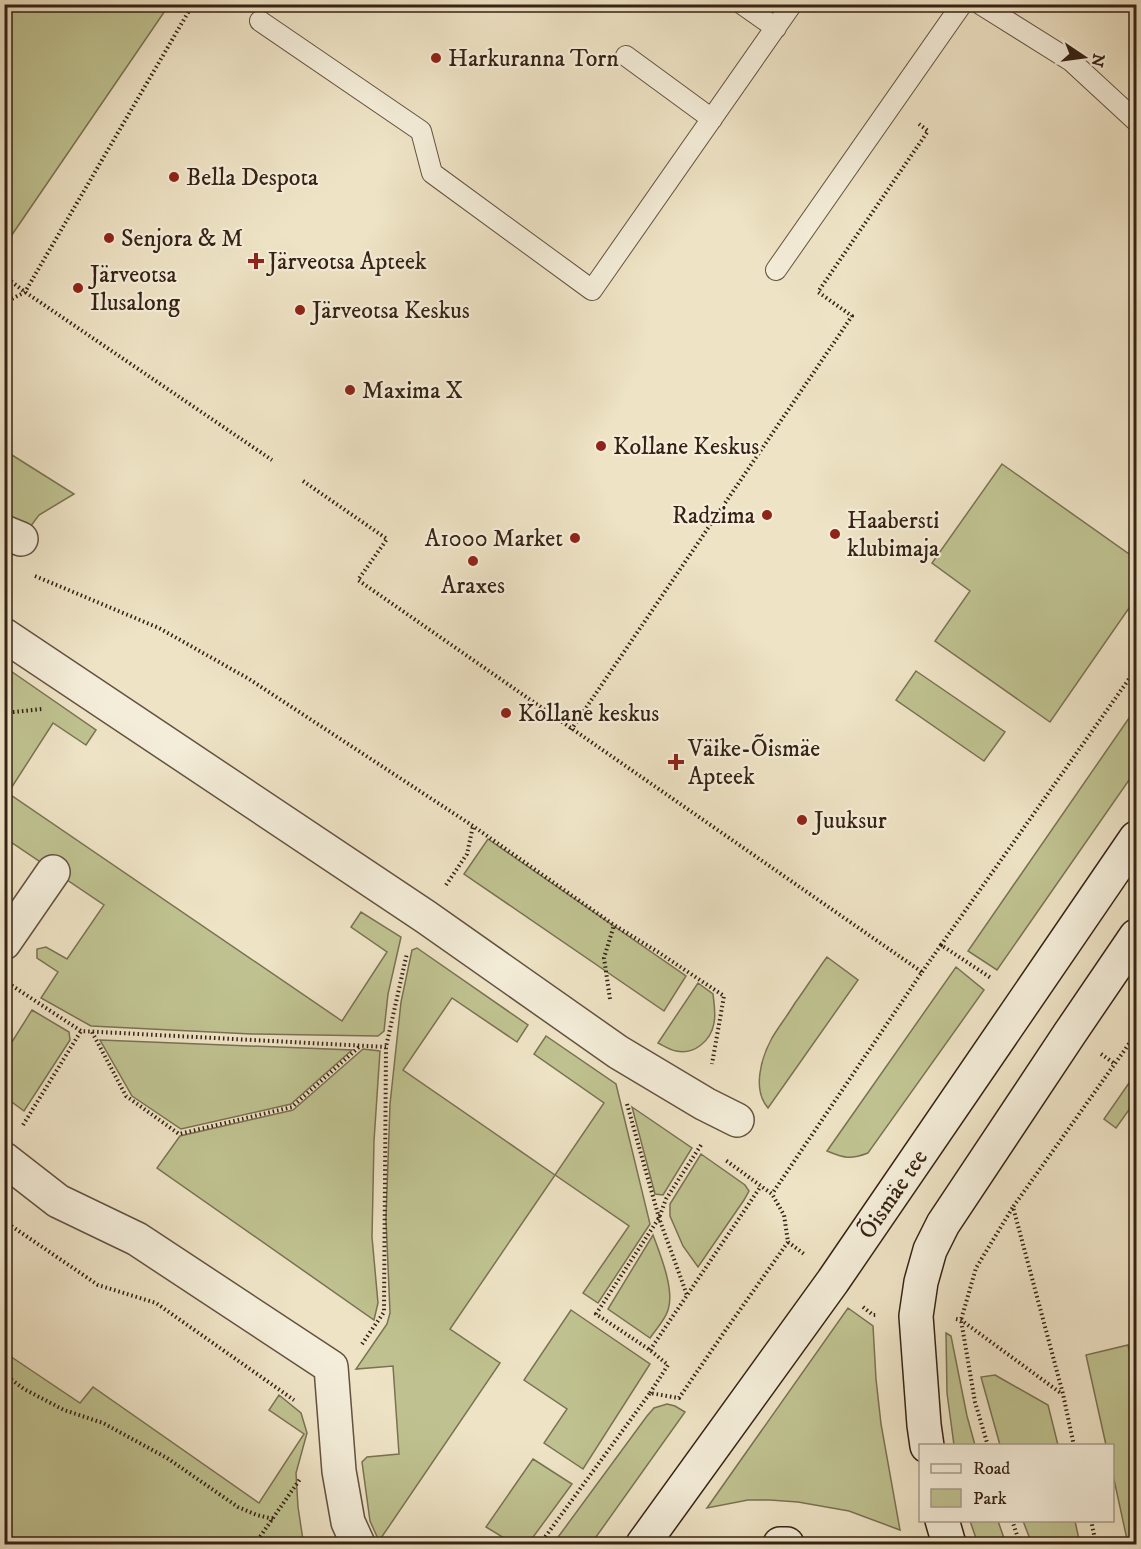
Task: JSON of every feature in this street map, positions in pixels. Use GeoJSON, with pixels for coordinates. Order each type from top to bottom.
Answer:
{"type":"FeatureCollection","features":[{"type":"Feature","properties":{"kind":"street"},"geometry":{"type":"LineString","coordinates":[[4,635],[426,917],[618,1052],[705,1104],[737,1120]]}},
{"type":"Feature","properties":{"kind":"street","name":"Õismäe tee"},"geometry":{"type":"LineString","coordinates":[[643,1545],[833,1281],[1137,838]]}},
{"type":"Feature","properties":{"kind":"street"},"geometry":{"type":"LineString","coordinates":[[4,943],[53,872]]}},
{"type":"Feature","properties":{"kind":"street"},"geometry":{"type":"LineString","coordinates":[[927,1444],[916,1316],[921,1282],[930,1250],[950,1214],[1137,936]]}},
{"type":"Feature","properties":{"kind":"street"},"geometry":{"type":"LineString","coordinates":[[4,1159],[58,1201],[137,1239],[331,1367],[339,1471],[348,1522],[358,1545]]}},
{"type":"Feature","properties":{"kind":"street"},"geometry":{"type":"LineString","coordinates":[[942,1522],[949,1545]]}},
{"type":"Feature","properties":{"kind":"street"},"geometry":{"type":"LineString","coordinates":[[780,1545],[787,1545]]}},
{"type":"Feature","properties":{"kind":"lane"},"geometry":{"type":"LineString","coordinates":[[742,4],[776,28]]}},
{"type":"Feature","properties":{"kind":"lane"},"geometry":{"type":"LineString","coordinates":[[260,21],[421,131],[432,173],[592,290],[792,4]]}},
{"type":"Feature","properties":{"kind":"lane"},"geometry":{"type":"LineString","coordinates":[[776,270],[962,4]]}},
{"type":"Feature","properties":{"kind":"lane"},"geometry":{"type":"LineString","coordinates":[[980,4],[1071,61],[1137,121]]}},
{"type":"Feature","properties":{"kind":"lane"},"geometry":{"type":"LineString","coordinates":[[626,56],[712,119]]}},
{"type":"Feature","properties":{"kind":"path"},"geometry":{"type":"LineString","coordinates":[[4,303],[25,292],[193,4]]}},
{"type":"Feature","properties":{"kind":"path"},"geometry":{"type":"LineString","coordinates":[[571,730],[852,316],[818,292],[928,130],[892,104]]}},
{"type":"Feature","properties":{"kind":"path"},"geometry":{"type":"LineString","coordinates":[[4,276],[272,460]]}},
{"type":"Feature","properties":{"kind":"path"},"geometry":{"type":"LineString","coordinates":[[303,481],[387,540],[358,580],[922,972],[772,1194]]}},
{"type":"Feature","properties":{"kind":"path"},"geometry":{"type":"LineString","coordinates":[[27,572],[159,628],[249,679],[473,826],[614,925],[724,996],[705,1104],[702,1142],[666,1199],[659,1218],[596,1314],[650,1350],[668,1365],[540,1545]]}},
{"type":"Feature","properties":{"kind":"path"},"geometry":{"type":"LineString","coordinates":[[940,945],[1137,669]]}},
{"type":"Feature","properties":{"kind":"path"},"geometry":{"type":"LineString","coordinates":[[4,713],[47,708]]}},
{"type":"Feature","properties":{"kind":"path"},"geometry":{"type":"LineString","coordinates":[[4,864],[10,856]]}},
{"type":"Feature","properties":{"kind":"path"},"geometry":{"type":"LineString","coordinates":[[359,1349],[384,1312],[386,1047],[408,947]]}},
{"type":"Feature","properties":{"kind":"path"},"geometry":{"type":"LineString","coordinates":[[4,981],[81,1031],[386,1047]]}},
{"type":"Feature","properties":{"kind":"path"},"geometry":{"type":"LineString","coordinates":[[22,1126],[81,1031]]}},
{"type":"Feature","properties":{"kind":"path"},"geometry":{"type":"LineString","coordinates":[[92,1032],[126,1096],[179,1134],[292,1107],[361,1046]]}},
{"type":"Feature","properties":{"kind":"path"},"geometry":{"type":"LineString","coordinates":[[987,1444],[975,1402],[961,1320],[976,1268],[1014,1207],[1137,1034]]}},
{"type":"Feature","properties":{"kind":"path"},"geometry":{"type":"LineString","coordinates":[[626,1098],[627,1110],[659,1218],[687,1295]]}},
{"type":"Feature","properties":{"kind":"path"},"geometry":{"type":"LineString","coordinates":[[650,1393],[679,1398],[788,1242],[783,1215],[772,1194],[719,1155]]}},
{"type":"Feature","properties":{"kind":"path"},"geometry":{"type":"LineString","coordinates":[[650,1350],[761,1186]]}},
{"type":"Feature","properties":{"kind":"path"},"geometry":{"type":"LineString","coordinates":[[1014,1207],[1063,1394],[1074,1444]]}},
{"type":"Feature","properties":{"kind":"path"},"geometry":{"type":"LineString","coordinates":[[4,1221],[98,1285],[156,1303],[296,1402]]}},
{"type":"Feature","properties":{"kind":"path"},"geometry":{"type":"LineString","coordinates":[[961,1320],[1063,1394]]}},
{"type":"Feature","properties":{"kind":"path"},"geometry":{"type":"LineString","coordinates":[[4,1374],[24,1389],[64,1410],[103,1423],[166,1458],[238,1507],[273,1519]]}},
{"type":"Feature","properties":{"kind":"path"},"geometry":{"type":"LineString","coordinates":[[255,1545],[303,1475],[304,1487]]}},
{"type":"Feature","properties":{"kind":"path"},"geometry":{"type":"LineString","coordinates":[[1011,1522],[1020,1545]]}},
{"type":"Feature","properties":{"kind":"path"},"geometry":{"type":"LineString","coordinates":[[1091,1522],[1096,1545]]}},
{"type":"Feature","properties":{"kind":"green space"},"geometry":{"type":"Polygon","coordinates":[[[4,5],[169,5],[5,245],[4,5]]]}},
{"type":"Feature","properties":{"kind":"green space"},"geometry":{"type":"Polygon","coordinates":[[[4,450],[74,494],[39,515],[21,539],[5,532],[4,450]]]}},
{"type":"Feature","properties":{"kind":"green space"},"geometry":{"type":"Polygon","coordinates":[[[1002,464],[1136,559],[1136,598],[1050,722],[935,641],[970,591],[932,563],[1002,464]]]}},
{"type":"Feature","properties":{"kind":"green space"},"geometry":{"type":"Polygon","coordinates":[[[5,667],[96,730],[86,745],[53,723],[8,793],[4,790],[5,667]]]}},
{"type":"Feature","properties":{"kind":"green space"},"geometry":{"type":"Polygon","coordinates":[[[916,671],[1005,732],[984,761],[896,700],[916,671]]]}},
{"type":"Feature","properties":{"kind":"green space"},"geometry":{"type":"Polygon","coordinates":[[[1136,708],[1136,770],[997,970],[968,951],[1136,708]]]}},
{"type":"Feature","properties":{"kind":"green space"},"geometry":{"type":"Polygon","coordinates":[[[8,793],[342,1021],[387,952],[351,927],[361,912],[401,937],[388,994],[384,1031],[378,1036],[251,1034],[91,1026],[41,998],[58,972],[37,958],[37,949],[46,947],[67,959],[104,905],[5,838],[5,798],[8,793]]]}},
{"type":"Feature","properties":{"kind":"green space"},"geometry":{"type":"Polygon","coordinates":[[[488,839],[686,976],[664,1011],[464,874],[488,839]]]}},
{"type":"Feature","properties":{"kind":"green space"},"geometry":{"type":"Polygon","coordinates":[[[417,948],[528,1025],[517,1042],[452,998],[403,1070],[555,1175],[450,1329],[500,1363],[379,1541],[370,1521],[362,1462],[367,1457],[399,1454],[393,1366],[356,1369],[387,1324],[390,1313],[386,1219],[390,1104],[401,1002],[412,950],[417,948]]]}},
{"type":"Feature","properties":{"kind":"green space"},"geometry":{"type":"Polygon","coordinates":[[[827,957],[858,980],[768,1108],[763,1101],[759,1083],[764,1055],[775,1034],[827,957]]]}},
{"type":"Feature","properties":{"kind":"green space"},"geometry":{"type":"Polygon","coordinates":[[[956,967],[984,990],[868,1153],[847,1157],[827,1151],[956,967]]]}},
{"type":"Feature","properties":{"kind":"green space"},"geometry":{"type":"Polygon","coordinates":[[[698,983],[713,994],[715,1020],[709,1036],[695,1049],[683,1052],[658,1043],[698,983]]]}},
{"type":"Feature","properties":{"kind":"green space"},"geometry":{"type":"Polygon","coordinates":[[[32,1010],[69,1032],[70,1040],[24,1111],[5,1097],[5,1053],[32,1010]]]}},
{"type":"Feature","properties":{"kind":"green space"},"geometry":{"type":"Polygon","coordinates":[[[546,1036],[616,1084],[650,1224],[598,1303],[583,1293],[629,1226],[555,1175],[604,1103],[534,1054],[546,1036]]]}},
{"type":"Feature","properties":{"kind":"green space"},"geometry":{"type":"Polygon","coordinates":[[[100,1040],[352,1050],[291,1104],[181,1129],[132,1096],[100,1040]]]}},
{"type":"Feature","properties":{"kind":"green space"},"geometry":{"type":"Polygon","coordinates":[[[363,1049],[380,1051],[374,1141],[372,1237],[378,1303],[374,1320],[157,1168],[180,1136],[293,1110],[363,1049]]]}},
{"type":"Feature","properties":{"kind":"green space"},"geometry":{"type":"Polygon","coordinates":[[[1136,1073],[1136,1100],[1116,1128],[1104,1119],[1136,1073]]]}},
{"type":"Feature","properties":{"kind":"green space"},"geometry":{"type":"Polygon","coordinates":[[[632,1107],[692,1148],[663,1195],[655,1194],[632,1107]]]}},
{"type":"Feature","properties":{"kind":"green space"},"geometry":{"type":"Polygon","coordinates":[[[701,1154],[745,1185],[749,1191],[698,1267],[683,1246],[670,1216],[670,1204],[701,1154]]]}},
{"type":"Feature","properties":{"kind":"green space"},"geometry":{"type":"Polygon","coordinates":[[[653,1235],[666,1272],[670,1302],[665,1317],[650,1338],[608,1309],[653,1235]]]}},
{"type":"Feature","properties":{"kind":"green space"},"geometry":{"type":"Polygon","coordinates":[[[848,1308],[873,1326],[881,1424],[900,1530],[849,1511],[798,1502],[748,1500],[707,1508],[848,1308]]]}},
{"type":"Feature","properties":{"kind":"green space"},"geometry":{"type":"Polygon","coordinates":[[[571,1310],[650,1364],[583,1469],[544,1443],[567,1409],[524,1380],[571,1310]]]}},
{"type":"Feature","properties":{"kind":"green space"},"geometry":{"type":"Polygon","coordinates":[[[946,1333],[951,1336],[975,1444],[954,1444],[947,1393],[946,1333]]]}},
{"type":"Feature","properties":{"kind":"green space"},"geometry":{"type":"Polygon","coordinates":[[[1128,1345],[1136,1382],[1136,1544],[1128,1544],[1114,1480],[1114,1444],[1106,1444],[1086,1355],[1128,1345]]]}},
{"type":"Feature","properties":{"kind":"green space"},"geometry":{"type":"Polygon","coordinates":[[[4,1352],[80,1403],[93,1387],[259,1503],[304,1434],[269,1410],[279,1395],[301,1413],[307,1433],[296,1473],[298,1507],[303,1540],[306,1544],[5,1544],[4,1352]]]}},
{"type":"Feature","properties":{"kind":"green space"},"geometry":{"type":"Polygon","coordinates":[[[995,1375],[1048,1405],[1058,1444],[1000,1444],[981,1377],[995,1375]]]}},
{"type":"Feature","properties":{"kind":"green space"},"geometry":{"type":"Polygon","coordinates":[[[667,1404],[685,1412],[591,1544],[553,1544],[647,1416],[654,1408],[667,1404]]]}},
{"type":"Feature","properties":{"kind":"green space"},"geometry":{"type":"Polygon","coordinates":[[[533,1459],[572,1484],[528,1544],[514,1544],[486,1527],[533,1459]]]}},
{"type":"Feature","properties":{"kind":"green space"},"geometry":{"type":"Polygon","coordinates":[[[970,1522],[998,1522],[1006,1544],[978,1544],[970,1522]]]}},
{"type":"Feature","properties":{"kind":"green space"},"geometry":{"type":"Polygon","coordinates":[[[1023,1522],[1075,1522],[1080,1544],[1032,1544],[1023,1522]]]}},
{"type":"Feature","properties":{"kind":"place","name":"Harkuranna Torn"},"geometry":{"type":"Point","coordinates":[436,58]}},
{"type":"Feature","properties":{"kind":"place","name":"Bella Despota"},"geometry":{"type":"Point","coordinates":[174,177]}},
{"type":"Feature","properties":{"kind":"place","name":"Senjora & M"},"geometry":{"type":"Point","coordinates":[109,238]}},
{"type":"Feature","properties":{"kind":"place","name":"Järveotsa Apteek"},"geometry":{"type":"Point","coordinates":[256,261]}},
{"type":"Feature","properties":{"kind":"place","name":"Järveotsa Ilusalong"},"geometry":{"type":"Point","coordinates":[78,288]}},
{"type":"Feature","properties":{"kind":"place","name":"Järveotsa Keskus"},"geometry":{"type":"Point","coordinates":[300,310]}},
{"type":"Feature","properties":{"kind":"place","name":"Maxima X"},"geometry":{"type":"Point","coordinates":[350,390]}},
{"type":"Feature","properties":{"kind":"place","name":"Kollane Keskus"},"geometry":{"type":"Point","coordinates":[601,446]}},
{"type":"Feature","properties":{"kind":"place","name":"Radzima"},"geometry":{"type":"Point","coordinates":[767,515]}},
{"type":"Feature","properties":{"kind":"place","name":"Haabersti klubimaja"},"geometry":{"type":"Point","coordinates":[835,534]}},
{"type":"Feature","properties":{"kind":"place","name":"A1000 Market"},"geometry":{"type":"Point","coordinates":[575,538]}},
{"type":"Feature","properties":{"kind":"place","name":"Araxes"},"geometry":{"type":"Point","coordinates":[473,561]}},
{"type":"Feature","properties":{"kind":"place","name":"Kollane keskus"},"geometry":{"type":"Point","coordinates":[506,713]}},
{"type":"Feature","properties":{"kind":"place","name":"Väike-Õismäe Apteek"},"geometry":{"type":"Point","coordinates":[676,762]}},
{"type":"Feature","properties":{"kind":"place","name":"Juuksur"},"geometry":{"type":"Point","coordinates":[802,820]}}]}
